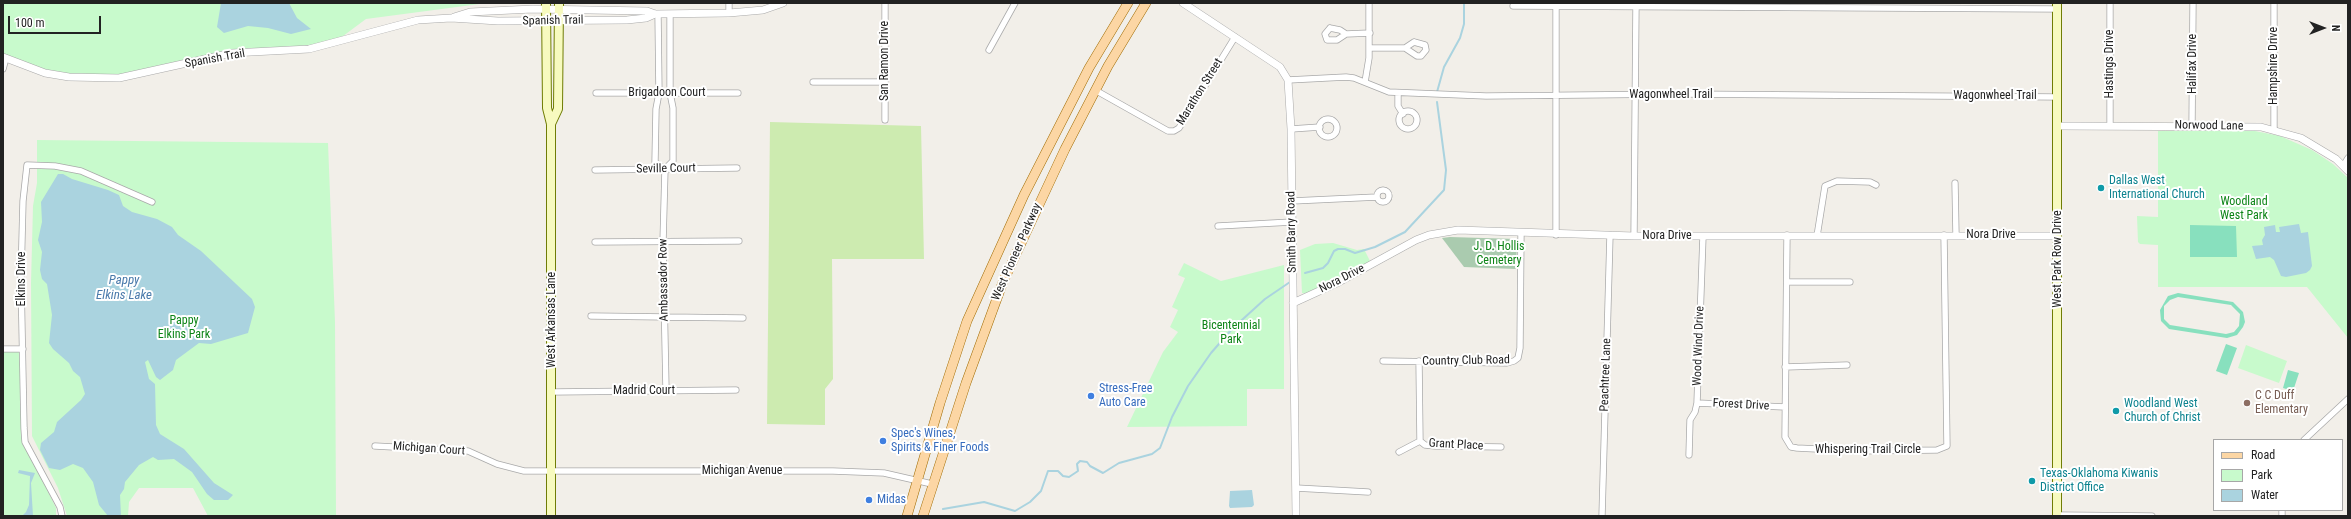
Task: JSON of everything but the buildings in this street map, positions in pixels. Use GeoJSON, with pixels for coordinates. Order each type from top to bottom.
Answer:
{"type":"FeatureCollection","features":[{"type":"Feature","properties":{"kind":"main road","name":"West Pioneer Parkway"},"geometry":{"type":"LineString","coordinates":[[907,516],[916,480],[962,338],[976,302],[1024,195],[1089,68],[1128,3]]}},
{"type":"Feature","properties":{"kind":"main road","name":"West Pioneer Parkway"},"geometry":{"type":"LineString","coordinates":[[923,516],[932,484],[966,382],[1003,282],[1052,174],[1096,90],[1146,3]]}},
{"type":"Feature","properties":{"kind":"main road","name":"West Arkansas Lane"},"geometry":{"type":"LineString","coordinates":[[546,6],[547,108],[551,124],[551,516]]}},
{"type":"Feature","properties":{"kind":"main road","name":"West Arkansas Lane"},"geometry":{"type":"LineString","coordinates":[[551,124],[558,108],[559,6]]}},
{"type":"Feature","properties":{"kind":"main road","name":"West Park Row Drive"},"geometry":{"type":"LineString","coordinates":[[2057,6],[2057,515]]}},
{"type":"Feature","properties":{"kind":"street"},"geometry":{"type":"LineString","coordinates":[[729,3],[729,13]]}},
{"type":"Feature","properties":{"kind":"street","name":"Spanish Trail"},"geometry":{"type":"LineString","coordinates":[[5,58],[45,73],[69,78],[118,78],[232,53],[309,48],[401,24],[451,18],[470,12],[559,6],[647,11],[656,14],[729,13],[763,10],[783,3]]}},
{"type":"Feature","properties":{"kind":"street","name":"San Ramon Drive"},"geometry":{"type":"LineString","coordinates":[[885,3],[885,120]]}},
{"type":"Feature","properties":{"kind":"street"},"geometry":{"type":"LineString","coordinates":[[989,50],[1015,3]]}},
{"type":"Feature","properties":{"kind":"street"},"geometry":{"type":"LineString","coordinates":[[1183,3],[1280,67],[1288,80]]}},
{"type":"Feature","properties":{"kind":"street"},"geometry":{"type":"LineString","coordinates":[[1365,82],[1370,48],[1369,3]]}},
{"type":"Feature","properties":{"kind":"street","name":"Hastings Drive"},"geometry":{"type":"LineString","coordinates":[[2110,3],[2110,126]]}},
{"type":"Feature","properties":{"kind":"street","name":"Halifax Drive"},"geometry":{"type":"LineString","coordinates":[[2192,126],[2193,3]]}},
{"type":"Feature","properties":{"kind":"street","name":"Hampshire Drive"},"geometry":{"type":"LineString","coordinates":[[2274,3],[2274,130]]}},
{"type":"Feature","properties":{"kind":"street"},"geometry":{"type":"LineString","coordinates":[[1556,5],[1556,235]]}},
{"type":"Feature","properties":{"kind":"street"},"geometry":{"type":"LineString","coordinates":[[1634,236],[1636,5]]}},
{"type":"Feature","properties":{"kind":"street"},"geometry":{"type":"LineString","coordinates":[[1513,6],[2057,6]]}},
{"type":"Feature","properties":{"kind":"street"},"geometry":{"type":"LineString","coordinates":[[656,14],[659,93],[656,109],[655,162],[665,169]]}},
{"type":"Feature","properties":{"kind":"street","name":"Spanish Trail"},"geometry":{"type":"LineString","coordinates":[[451,18],[469,20],[546,21],[640,19],[656,14]]}},
{"type":"Feature","properties":{"kind":"street","name":"Ambassador Row"},"geometry":{"type":"LineString","coordinates":[[666,390],[663,242],[665,169],[673,161],[673,108],[670,93],[670,14]]}},
{"type":"Feature","properties":{"kind":"street"},"geometry":{"type":"LineString","coordinates":[[1346,34],[1370,33]]}},
{"type":"Feature","properties":{"kind":"street","name":"Marathon Street"},"geometry":{"type":"LineString","coordinates":[[1096,90],[1168,131],[1174,131],[1179,128],[1235,37]]}},
{"type":"Feature","properties":{"kind":"street"},"geometry":{"type":"LineString","coordinates":[[1370,48],[1405,48]]}},
{"type":"Feature","properties":{"kind":"street"},"geometry":{"type":"LineString","coordinates":[[3,69],[5,58]]}},
{"type":"Feature","properties":{"kind":"street","name":"Wagonwheel Trail"},"geometry":{"type":"LineString","coordinates":[[1288,80],[1346,77],[1365,82],[1390,92],[1486,96],[1635,95],[2058,97]]}},
{"type":"Feature","properties":{"kind":"street","name":"Smith Barry Road"},"geometry":{"type":"LineString","coordinates":[[1288,80],[1291,129],[1296,516]]}},
{"type":"Feature","properties":{"kind":"street"},"geometry":{"type":"LineString","coordinates":[[813,82],[885,82]]}},
{"type":"Feature","properties":{"kind":"street","name":"Brigadoon Court"},"geometry":{"type":"LineString","coordinates":[[596,93],[738,93]]}},
{"type":"Feature","properties":{"kind":"street"},"geometry":{"type":"LineString","coordinates":[[1398,93],[1398,106],[1403,114]]}},
{"type":"Feature","properties":{"kind":"street","name":"Norwood Lane"},"geometry":{"type":"LineString","coordinates":[[2058,126],[2247,126],[2274,130],[2301,138],[2326,152],[2346,169]]}},
{"type":"Feature","properties":{"kind":"street"},"geometry":{"type":"LineString","coordinates":[[1291,129],[1320,127]]}},
{"type":"Feature","properties":{"kind":"street"},"geometry":{"type":"LineString","coordinates":[[2346,169],[2348,158]]}},
{"type":"Feature","properties":{"kind":"street","name":"Elkins Drive"},"geometry":{"type":"LineString","coordinates":[[62,516],[60,507],[25,442],[22,232],[27,165],[55,166],[81,171],[152,202]]}},
{"type":"Feature","properties":{"kind":"street","name":"Seville Court"},"geometry":{"type":"LineString","coordinates":[[595,170],[737,168]]}},
{"type":"Feature","properties":{"kind":"street"},"geometry":{"type":"LineString","coordinates":[[1817,236],[1824,186],[1837,181],[1870,182],[1876,185]]}},
{"type":"Feature","properties":{"kind":"street"},"geometry":{"type":"LineString","coordinates":[[1955,183],[1956,235]]}},
{"type":"Feature","properties":{"kind":"street"},"geometry":{"type":"LineString","coordinates":[[1292,201],[1377,197]]}},
{"type":"Feature","properties":{"kind":"street"},"geometry":{"type":"LineString","coordinates":[[1218,226],[1292,222]]}},
{"type":"Feature","properties":{"kind":"street","name":"Nora Drive"},"geometry":{"type":"LineString","coordinates":[[1293,304],[1339,282],[1429,234],[1458,230],[1521,232],[1556,235],[1634,236],[2058,236]]}},
{"type":"Feature","properties":{"kind":"street","name":"Country Club Road"},"geometry":{"type":"LineString","coordinates":[[1383,361],[1507,363],[1518,358],[1520,348],[1521,232]]}},
{"type":"Feature","properties":{"kind":"street","name":"Peachtree Lane"},"geometry":{"type":"LineString","coordinates":[[1602,516],[1610,235]]}},
{"type":"Feature","properties":{"kind":"street","name":"Whispering Trail Circle"},"geometry":{"type":"LineString","coordinates":[[1787,236],[1785,436],[1791,447],[1806,450],[1857,451],[1937,450],[1947,446],[1944,235]]}},
{"type":"Feature","properties":{"kind":"street","name":"Wood Wind Drive"},"geometry":{"type":"LineString","coordinates":[[1689,455],[1690,420],[1695,412],[1697,403],[1703,236]]}},
{"type":"Feature","properties":{"kind":"street"},"geometry":{"type":"LineString","coordinates":[[595,242],[739,241]]}},
{"type":"Feature","properties":{"kind":"street"},"geometry":{"type":"LineString","coordinates":[[1787,282],[1850,282]]}},
{"type":"Feature","properties":{"kind":"street"},"geometry":{"type":"LineString","coordinates":[[591,316],[743,318]]}},
{"type":"Feature","properties":{"kind":"street"},"geometry":{"type":"LineString","coordinates":[[3,349],[23,349]]}},
{"type":"Feature","properties":{"kind":"street","name":"Grant Place"},"geometry":{"type":"LineString","coordinates":[[1419,361],[1420,441],[1425,445],[1435,446],[1501,447]]}},
{"type":"Feature","properties":{"kind":"street"},"geometry":{"type":"LineString","coordinates":[[1785,367],[1847,366]]}},
{"type":"Feature","properties":{"kind":"street","name":"Madrid Court"},"geometry":{"type":"LineString","coordinates":[[552,392],[736,390]]}},
{"type":"Feature","properties":{"kind":"street"},"geometry":{"type":"LineString","coordinates":[[2305,439],[2348,400]]}},
{"type":"Feature","properties":{"kind":"street","name":"Forest Drive"},"geometry":{"type":"LineString","coordinates":[[1697,403],[1785,407]]}},
{"type":"Feature","properties":{"kind":"street"},"geometry":{"type":"LineString","coordinates":[[1399,452],[1420,441]]}},
{"type":"Feature","properties":{"kind":"street","name":"Michigan Court"},"geometry":{"type":"LineString","coordinates":[[375,446],[468,451],[505,467],[524,471],[551,473]]}},
{"type":"Feature","properties":{"kind":"street","name":"Michigan Avenue"},"geometry":{"type":"LineString","coordinates":[[551,473],[833,471],[884,473],[932,484]]}},
{"type":"Feature","properties":{"kind":"street"},"geometry":{"type":"LineString","coordinates":[[1296,488],[1368,492]]}},
{"type":"Feature","properties":{"kind":"street"},"geometry":{"type":"LineString","coordinates":[[2057,515],[2152,516]]}},
{"type":"Feature","properties":{"kind":"green space"},"geometry":{"type":"Polygon","coordinates":[[[3,3],[487,3],[366,19],[335,42],[187,63],[119,78],[45,73],[3,58],[3,3]]]}},
{"type":"Feature","properties":{"kind":"green space"},"geometry":{"type":"Polygon","coordinates":[[[770,122],[921,126],[924,259],[832,259],[833,379],[825,389],[825,425],[767,424],[770,122]]]}},
{"type":"Feature","properties":{"kind":"green space","name":"Woodland West Park"},"geometry":{"type":"Polygon","coordinates":[[[2158,131],[2255,131],[2280,136],[2312,150],[2333,164],[2348,178],[2348,338],[2307,287],[2158,287],[2158,245],[2140,244],[2138,242],[2137,216],[2158,217],[2158,131]]]}},
{"type":"Feature","properties":{"kind":"green space","name":"Pappy Elkins Park"},"geometry":{"type":"Polygon","coordinates":[[[37,140],[328,143],[335,322],[336,516],[208,516],[193,488],[139,488],[129,502],[128,516],[67,516],[58,488],[32,436],[31,283],[33,206],[37,183],[37,140]]]}},
{"type":"Feature","properties":{"kind":"green space"},"geometry":{"type":"Polygon","coordinates":[[[2190,225],[2236,226],[2237,257],[2190,257],[2190,225]]]}},
{"type":"Feature","properties":{"kind":"green space","name":"J. D. Hollis Cemetery"},"geometry":{"type":"Polygon","coordinates":[[[1442,238],[1517,239],[1516,269],[1464,267],[1442,238]]]}},
{"type":"Feature","properties":{"kind":"green space"},"geometry":{"type":"Polygon","coordinates":[[[1333,243],[1357,250],[1364,249],[1371,263],[1308,294],[1302,293],[1300,250],[1315,244],[1333,243]]]}},
{"type":"Feature","properties":{"kind":"green space","name":"Bicentennial Park"},"geometry":{"type":"Polygon","coordinates":[[[1184,263],[1221,281],[1284,265],[1284,389],[1247,389],[1247,426],[1127,427],[1163,352],[1178,332],[1170,327],[1178,310],[1172,307],[1185,278],[1178,275],[1184,263]]]}},
{"type":"Feature","properties":{"kind":"green space"},"geometry":{"type":"Polygon","coordinates":[[[2178,293],[2233,302],[2243,312],[2245,322],[2237,335],[2227,338],[2169,329],[2161,321],[2160,310],[2168,296],[2178,293]],[[2178,297],[2170,300],[2164,306],[2164,319],[2170,325],[2226,334],[2234,332],[2239,326],[2240,314],[2231,305],[2178,297]]]}},
{"type":"Feature","properties":{"kind":"green space"},"geometry":{"type":"Polygon","coordinates":[[[2226,344],[2237,348],[2227,375],[2216,371],[2226,344]]]}},
{"type":"Feature","properties":{"kind":"green space"},"geometry":{"type":"Polygon","coordinates":[[[2246,345],[2287,361],[2279,383],[2238,368],[2246,345]]]}},
{"type":"Feature","properties":{"kind":"green space"},"geometry":{"type":"Polygon","coordinates":[[[3,351],[21,351],[23,428],[33,461],[56,508],[56,516],[3,516],[3,351]]]}},
{"type":"Feature","properties":{"kind":"green space"},"geometry":{"type":"Polygon","coordinates":[[[2288,370],[2299,373],[2293,391],[2283,388],[2288,370]]]}},
{"type":"Feature","properties":{"kind":"water"},"geometry":{"type":"Polygon","coordinates":[[[221,3],[289,3],[297,18],[311,29],[291,34],[268,28],[248,26],[224,33],[217,27],[221,3]]]}},
{"type":"Feature","properties":{"kind":"water","name":"Pappy Elkins Lake"},"geometry":{"type":"Polygon","coordinates":[[[58,174],[63,174],[72,179],[119,195],[123,206],[132,212],[157,219],[172,227],[178,235],[201,251],[252,299],[255,307],[248,333],[211,344],[199,343],[176,360],[173,370],[160,380],[156,377],[148,360],[145,362],[149,379],[155,384],[156,425],[160,434],[184,449],[214,483],[233,495],[228,500],[214,500],[207,494],[192,472],[174,459],[158,460],[153,457],[139,465],[125,482],[124,489],[120,495],[121,516],[108,516],[99,505],[93,482],[83,468],[73,464],[60,470],[49,468],[40,450],[41,443],[54,432],[57,422],[81,400],[85,394],[80,377],[73,371],[69,363],[53,349],[49,343],[52,315],[47,284],[42,279],[40,270],[42,252],[38,240],[42,222],[41,202],[58,174]]]}},
{"type":"Feature","properties":{"kind":"water"},"geometry":{"type":"Polygon","coordinates":[[[2299,224],[2301,233],[2308,232],[2312,266],[2310,270],[2306,273],[2286,277],[2281,276],[2274,260],[2270,257],[2256,259],[2252,246],[2263,245],[2262,240],[2265,235],[2264,227],[2275,225],[2276,232],[2280,232],[2279,227],[2299,224]]]}},
{"type":"Feature","properties":{"kind":"water"},"geometry":{"type":"Polygon","coordinates":[[[19,470],[35,473],[31,483],[33,516],[22,516],[26,512],[29,505],[30,476],[18,473],[19,470]]]}},
{"type":"Feature","properties":{"kind":"water"},"geometry":{"type":"Polygon","coordinates":[[[1252,490],[1254,505],[1252,507],[1230,508],[1230,491],[1252,490]]]}},
{"type":"Feature","properties":{"kind":"waterway"},"geometry":{"type":"LineString","coordinates":[[1437,92],[1444,67],[1460,38],[1464,24],[1464,3]]}},
{"type":"Feature","properties":{"kind":"waterway"},"geometry":{"type":"LineString","coordinates":[[1305,273],[1323,268],[1328,263],[1334,251],[1338,249],[1345,249],[1355,253],[1375,247],[1405,232],[1444,190],[1446,170],[1437,102]]}},
{"type":"Feature","properties":{"kind":"waterway"},"geometry":{"type":"LineString","coordinates":[[943,509],[984,502],[1015,511],[1030,502],[1041,491],[1048,471],[1058,471],[1063,476],[1069,477],[1078,471],[1077,464],[1080,461],[1087,462],[1090,466],[1103,473],[1119,463],[1152,454],[1160,448],[1172,417],[1188,386],[1211,353],[1232,329],[1265,299],[1290,282]]}},
{"type":"Feature","properties":{"kind":"place","name":"Dallas West International Church"},"geometry":{"type":"Point","coordinates":[2101,188]}},
{"type":"Feature","properties":{"kind":"place","name":"Stress-Free Auto Care"},"geometry":{"type":"Point","coordinates":[1091,396]}},
{"type":"Feature","properties":{"kind":"place","name":"C C Duff Elementary"},"geometry":{"type":"Point","coordinates":[2247,403]}},
{"type":"Feature","properties":{"kind":"place","name":"Woodland West Church of Christ"},"geometry":{"type":"Point","coordinates":[2116,411]}},
{"type":"Feature","properties":{"kind":"place","name":"Spec's Wines, Spirits & Finer Foods"},"geometry":{"type":"Point","coordinates":[883,441]}},
{"type":"Feature","properties":{"kind":"place","name":"Texas-Oklahoma Kiwanis District Office"},"geometry":{"type":"Point","coordinates":[2032,481]}},
{"type":"Feature","properties":{"kind":"place","name":"Midas"},"geometry":{"type":"Point","coordinates":[869,500]}}]}
